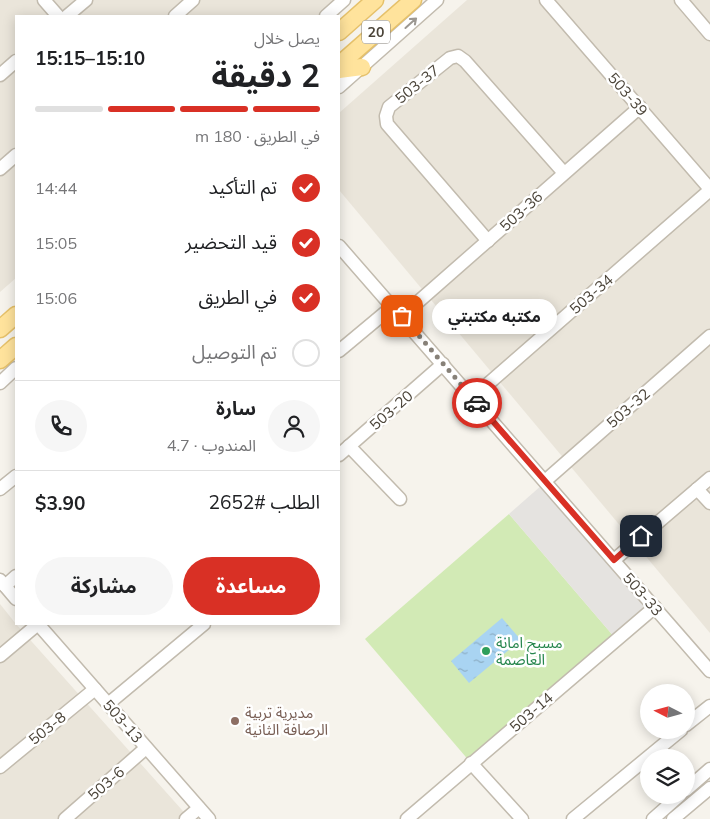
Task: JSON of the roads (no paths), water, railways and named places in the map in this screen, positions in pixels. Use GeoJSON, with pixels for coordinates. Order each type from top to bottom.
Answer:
{"type":"FeatureCollection","features":[{"type":"Feature","properties":{"kind":"main road","name":"20"},"geometry":{"type":"LineString","coordinates":[[340,31],[375,0]]}},
{"type":"Feature","properties":{"kind":"main road","name":"20"},"geometry":{"type":"LineString","coordinates":[[340,64],[413,0]]}},
{"type":"Feature","properties":{"kind":"main road"},"geometry":{"type":"LineString","coordinates":[[340,70],[362,67]]}},
{"type":"Feature","properties":{"kind":"main road"},"geometry":{"type":"LineString","coordinates":[[0,360],[15,347]]}},
{"type":"Feature","properties":{"kind":"street"},"geometry":{"type":"LineString","coordinates":[[44,0],[57,15]]}},
{"type":"Feature","properties":{"kind":"street"},"geometry":{"type":"LineString","coordinates":[[68,15],[86,0]]}},
{"type":"Feature","properties":{"kind":"street"},"geometry":{"type":"LineString","coordinates":[[176,15],[193,0]]}},
{"type":"Feature","properties":{"kind":"street"},"geometry":{"type":"LineString","coordinates":[[327,15],[344,0]]}},
{"type":"Feature","properties":{"kind":"street"},"geometry":{"type":"LineString","coordinates":[[340,87],[438,0]]}},
{"type":"Feature","properties":{"kind":"street","name":"503-39"},"geometry":{"type":"LineString","coordinates":[[546,0],[710,189]]}},
{"type":"Feature","properties":{"kind":"street"},"geometry":{"type":"LineString","coordinates":[[680,0],[710,34]]}},
{"type":"Feature","properties":{"kind":"street","name":"503-37"},"geometry":{"type":"LineString","coordinates":[[488,241],[388,124],[386,116],[389,107],[450,58],[458,56],[465,60],[564,173]]}},
{"type":"Feature","properties":{"kind":"street"},"geometry":{"type":"LineString","coordinates":[[0,75],[15,61]]}},
{"type":"Feature","properties":{"kind":"street","name":"503-36"},"geometry":{"type":"LineString","coordinates":[[340,350],[397,311],[488,241],[640,107]]}},
{"type":"Feature","properties":{"kind":"street"},"geometry":{"type":"LineString","coordinates":[[0,169],[15,156]]}},
{"type":"Feature","properties":{"kind":"street","name":"503-34"},"geometry":{"type":"LineString","coordinates":[[473,398],[710,189]]}},
{"type":"Feature","properties":{"kind":"street","name":"503-33"},"geometry":{"type":"LineString","coordinates":[[340,247],[710,670]]}},
{"type":"Feature","properties":{"kind":"street","name":"503-32"},"geometry":{"type":"LineString","coordinates":[[545,481],[710,336]]}},
{"type":"Feature","properties":{"kind":"street","name":"503-20"},"geometry":{"type":"LineString","coordinates":[[340,454],[443,364]]}},
{"type":"Feature","properties":{"kind":"street"},"geometry":{"type":"LineString","coordinates":[[0,383],[15,369]]}},
{"type":"Feature","properties":{"kind":"street"},"geometry":{"type":"LineString","coordinates":[[349,446],[400,499]]}},
{"type":"Feature","properties":{"kind":"street"},"geometry":{"type":"LineString","coordinates":[[0,490],[15,477]]}},
{"type":"Feature","properties":{"kind":"street"},"geometry":{"type":"LineString","coordinates":[[614,560],[710,478]]}},
{"type":"Feature","properties":{"kind":"street"},"geometry":{"type":"LineString","coordinates":[[697,489],[710,503]]}},
{"type":"Feature","properties":{"kind":"street"},"geometry":{"type":"LineString","coordinates":[[15,576],[2,583],[15,598]]}},
{"type":"Feature","properties":{"kind":"street","name":"503-14"},"geometry":{"type":"LineString","coordinates":[[407,819],[655,607]]}},
{"type":"Feature","properties":{"kind":"street"},"geometry":{"type":"LineString","coordinates":[[0,656],[37,625]]}},
{"type":"Feature","properties":{"kind":"street","name":"503-13"},"geometry":{"type":"LineString","coordinates":[[39,625],[209,819]]}},
{"type":"Feature","properties":{"kind":"street"},"geometry":{"type":"LineString","coordinates":[[108,704],[203,625]]}},
{"type":"Feature","properties":{"kind":"street","name":"503-8"},"geometry":{"type":"LineString","coordinates":[[0,766],[95,689]]}},
{"type":"Feature","properties":{"kind":"street"},"geometry":{"type":"LineString","coordinates":[[695,718],[710,706]]}},
{"type":"Feature","properties":{"kind":"street"},"geometry":{"type":"LineString","coordinates":[[573,819],[670,739]]}},
{"type":"Feature","properties":{"kind":"street","name":"503-6"},"geometry":{"type":"LineString","coordinates":[[65,819],[146,748]]}},
{"type":"Feature","properties":{"kind":"street"},"geometry":{"type":"LineString","coordinates":[[472,763],[522,819]]}},
{"type":"Feature","properties":{"kind":"street"},"geometry":{"type":"LineString","coordinates":[[695,782],[710,769]]}},
{"type":"Feature","properties":{"kind":"street"},"geometry":{"type":"LineString","coordinates":[[673,819],[710,788],[700,778]]}},
{"type":"Feature","properties":{"kind":"street"},"geometry":{"type":"LineString","coordinates":[[653,819],[670,804]]}},
{"type":"Feature","properties":{"kind":"street"},"geometry":{"type":"LineString","coordinates":[[186,819],[199,808]]}},
{"type":"Feature","properties":{"kind":"water","name":"مسبح امانة العاصمة"},"geometry":{"type":"Polygon","coordinates":[[[502,618],[521,640],[469,683],[451,661],[502,618]]]}},
{"type":"Feature","properties":{"kind":"place","name":"مكتبه مكتبتي"},"geometry":{"type":"Point","coordinates":[402,316]}},
{"type":"Feature","properties":{"kind":"place","name":"مسبح امانة العاصمة"},"geometry":{"type":"Point","coordinates":[486,651]}},
{"type":"Feature","properties":{"kind":"place","name":"مديرية تربية الرصافة الثانية"},"geometry":{"type":"Point","coordinates":[235,721]}}]}
